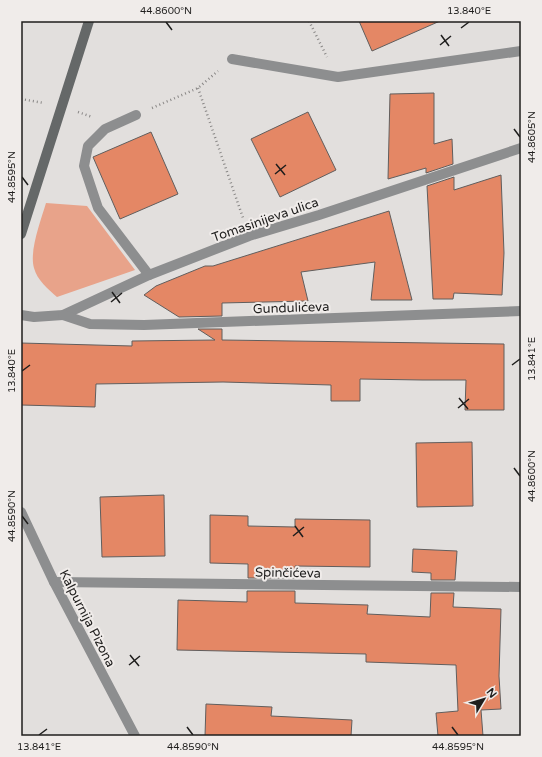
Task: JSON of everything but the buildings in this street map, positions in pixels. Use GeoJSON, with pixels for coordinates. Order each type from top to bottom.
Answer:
{"type":"FeatureCollection","features":[{"type":"Feature","properties":{"kind":"main road"},"geometry":{"type":"LineString","coordinates":[[21,234],[89,21]]}},
{"type":"Feature","properties":{"kind":"street"},"geometry":{"type":"LineString","coordinates":[[232,59],[338,77],[521,51]]}},
{"type":"Feature","properties":{"kind":"street"},"geometry":{"type":"LineString","coordinates":[[136,114],[106,130],[88,146],[84,166],[98,208],[149,276]]}},
{"type":"Feature","properties":{"kind":"street","name":"Tomasinijeva ulica"},"geometry":{"type":"LineString","coordinates":[[21,316],[34,317],[63,315],[149,276],[249,236],[326,213],[521,148]]}},
{"type":"Feature","properties":{"kind":"street","name":"Gundulićeva"},"geometry":{"type":"LineString","coordinates":[[63,315],[90,324],[144,325],[521,311]]}},
{"type":"Feature","properties":{"kind":"street","name":"Kalpurnija Pizona"},"geometry":{"type":"LineString","coordinates":[[22,514],[54,582],[135,736]]}},
{"type":"Feature","properties":{"kind":"street","name":"Spinčićeva"},"geometry":{"type":"LineString","coordinates":[[54,582],[521,587]]}},
{"type":"Feature","properties":{"kind":"path"},"geometry":{"type":"LineString","coordinates":[[308,21],[338,77]]}},
{"type":"Feature","properties":{"kind":"path"},"geometry":{"type":"LineString","coordinates":[[136,114],[198,88],[232,59]]}},
{"type":"Feature","properties":{"kind":"path"},"geometry":{"type":"LineString","coordinates":[[198,88],[249,236]]}},
{"type":"Feature","properties":{"kind":"shaded area"},"geometry":{"type":"Polygon","coordinates":[[[46,203],[87,206],[135,270],[57,297],[43,284],[35,272],[33,261],[34,244],[46,203]]]}}]}
